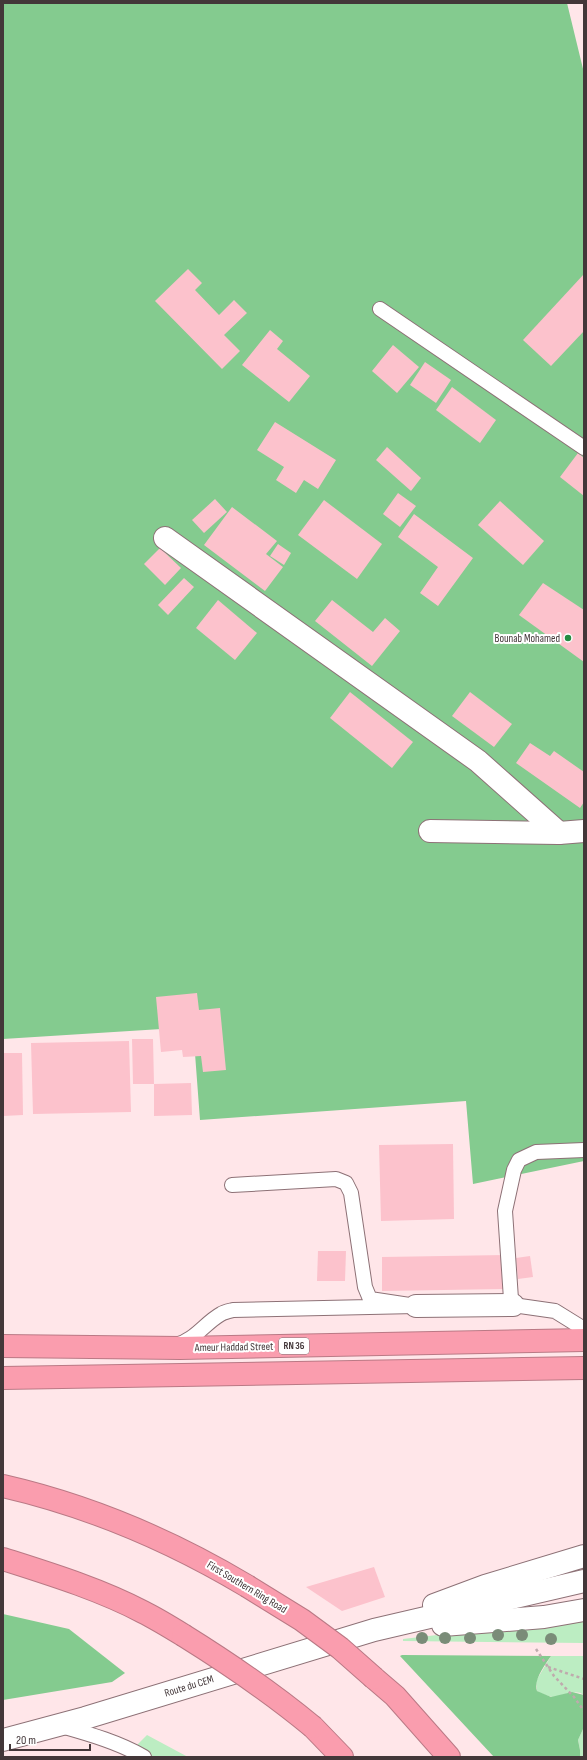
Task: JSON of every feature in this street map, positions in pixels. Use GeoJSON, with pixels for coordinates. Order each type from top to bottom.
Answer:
{"type":"FeatureCollection","features":[{"type":"Feature","properties":{"kind":"highway","name":"Ameur Haddad Street"},"geometry":{"type":"LineString","coordinates":[[3,1346],[164,1347],[584,1340]]}},
{"type":"Feature","properties":{"kind":"highway"},"geometry":{"type":"LineString","coordinates":[[3,1378],[584,1368]]}},
{"type":"Feature","properties":{"kind":"highway","name":"First Southern Ring Road"},"geometry":{"type":"LineString","coordinates":[[3,1486],[65,1502],[126,1524],[177,1547],[247,1586],[302,1620],[340,1648],[395,1696],[449,1757]]}},
{"type":"Feature","properties":{"kind":"highway"},"geometry":{"type":"LineString","coordinates":[[3,1559],[57,1576],[102,1594],[142,1612],[183,1635],[281,1701],[313,1727],[342,1757]]}},
{"type":"Feature","properties":{"kind":"highway"},"geometry":{"type":"LineString","coordinates":[[395,1696],[465,1757]]}},
{"type":"Feature","properties":{"kind":"main road"},"geometry":{"type":"LineString","coordinates":[[165,538],[478,761],[559,833]]}},
{"type":"Feature","properties":{"kind":"main road"},"geometry":{"type":"LineString","coordinates":[[430,831],[559,833],[584,831]]}},
{"type":"Feature","properties":{"kind":"main road"},"geometry":{"type":"LineString","coordinates":[[416,1306],[513,1305]]}},
{"type":"Feature","properties":{"kind":"main road"},"geometry":{"type":"LineString","coordinates":[[374,1630],[445,1600],[485,1586],[584,1556]]}},
{"type":"Feature","properties":{"kind":"main road"},"geometry":{"type":"LineString","coordinates":[[374,1630],[584,1581]]}},
{"type":"Feature","properties":{"kind":"main road"},"geometry":{"type":"LineString","coordinates":[[374,1630],[523,1619],[584,1610]]}},
{"type":"Feature","properties":{"kind":"main road","name":"Route du CEM"},"geometry":{"type":"LineString","coordinates":[[3,1740],[59,1725],[374,1630]]}},
{"type":"Feature","properties":{"kind":"lane"},"geometry":{"type":"LineString","coordinates":[[380,309],[584,448]]}},
{"type":"Feature","properties":{"kind":"lane"},"geometry":{"type":"LineString","coordinates":[[584,1150],[536,1152],[519,1160],[514,1170],[504,1211],[511,1298],[513,1305],[555,1311],[584,1328]]}},
{"type":"Feature","properties":{"kind":"lane"},"geometry":{"type":"LineString","coordinates":[[232,1185],[336,1179],[346,1183],[351,1193],[365,1287],[370,1300],[416,1306]]}},
{"type":"Feature","properties":{"kind":"lane"},"geometry":{"type":"LineString","coordinates":[[164,1347],[178,1344],[189,1339],[221,1314],[233,1310],[416,1306]]}},
{"type":"Feature","properties":{"kind":"lane"},"geometry":{"type":"LineString","coordinates":[[59,1725],[99,1737],[132,1750],[144,1757]]}},
{"type":"Feature","properties":{"kind":"path"},"geometry":{"type":"LineString","coordinates":[[536,1649],[547,1667],[584,1711]]}},
{"type":"Feature","properties":{"kind":"path"},"geometry":{"type":"LineString","coordinates":[[547,1667],[584,1679]]}},
{"type":"Feature","properties":{"kind":"green space"},"geometry":{"type":"Polygon","coordinates":[[[3,3],[567,3],[584,73],[584,1161],[473,1184],[466,1101],[200,1120],[193,1027],[3,1039],[3,3]]]}},
{"type":"Feature","properties":{"kind":"green space"},"geometry":{"type":"Polygon","coordinates":[[[3,1614],[69,1629],[125,1673],[112,1682],[3,1700],[3,1614]]]}},
{"type":"Feature","properties":{"kind":"green space"},"geometry":{"type":"Polygon","coordinates":[[[584,1618],[584,1643],[403,1641],[403,1639],[584,1618]]]}},
{"type":"Feature","properties":{"kind":"green space"},"geometry":{"type":"Polygon","coordinates":[[[400,1656],[551,1656],[538,1677],[536,1687],[537,1691],[551,1697],[572,1692],[584,1695],[584,1727],[578,1740],[580,1757],[494,1757],[400,1656]]]}},
{"type":"Feature","properties":{"kind":"green space"},"geometry":{"type":"Polygon","coordinates":[[[551,1656],[584,1656],[584,1695],[576,1692],[552,1697],[537,1691],[536,1681],[551,1656]]]}},
{"type":"Feature","properties":{"kind":"green space"},"geometry":{"type":"Polygon","coordinates":[[[584,1727],[584,1757],[580,1757],[578,1740],[584,1727]]]}},
{"type":"Feature","properties":{"kind":"green space"},"geometry":{"type":"Polygon","coordinates":[[[147,1735],[188,1757],[125,1757],[147,1735]]]}},
{"type":"Feature","properties":{"kind":"building"},"geometry":{"type":"Polygon","coordinates":[[[188,269],[202,283],[195,290],[219,315],[234,300],[247,313],[224,335],[240,351],[222,369],[155,301],[188,269]]]}},
{"type":"Feature","properties":{"kind":"building"},"geometry":{"type":"Polygon","coordinates":[[[584,274],[584,331],[551,366],[523,340],[584,274]]]}},
{"type":"Feature","properties":{"kind":"building"},"geometry":{"type":"Polygon","coordinates":[[[270,330],[283,341],[277,349],[310,376],[289,402],[242,365],[270,330]]]}},
{"type":"Feature","properties":{"kind":"building"},"geometry":{"type":"Polygon","coordinates":[[[393,345],[419,367],[397,393],[372,371],[393,345]]]}},
{"type":"Feature","properties":{"kind":"building"},"geometry":{"type":"Polygon","coordinates":[[[425,362],[451,380],[436,403],[410,385],[425,362]]]}},
{"type":"Feature","properties":{"kind":"building"},"geometry":{"type":"Polygon","coordinates":[[[452,387],[496,420],[480,443],[436,410],[452,387]]]}},
{"type":"Feature","properties":{"kind":"building"},"geometry":{"type":"Polygon","coordinates":[[[275,422],[336,460],[318,489],[304,480],[296,493],[276,480],[284,467],[257,450],[275,422]]]}},
{"type":"Feature","properties":{"kind":"building"},"geometry":{"type":"Polygon","coordinates":[[[387,447],[421,478],[411,491],[376,460],[387,447]]]}},
{"type":"Feature","properties":{"kind":"building"},"geometry":{"type":"Polygon","coordinates":[[[578,453],[584,458],[584,496],[560,477],[578,453]]]}},
{"type":"Feature","properties":{"kind":"building"},"geometry":{"type":"Polygon","coordinates":[[[398,493],[416,506],[400,527],[383,514],[398,493]]]}},
{"type":"Feature","properties":{"kind":"building"},"geometry":{"type":"Polygon","coordinates":[[[215,499],[227,512],[204,533],[192,520],[215,499]]]}},
{"type":"Feature","properties":{"kind":"building"},"geometry":{"type":"Polygon","coordinates":[[[324,500],[382,544],[357,579],[298,535],[324,500]]]}},
{"type":"Feature","properties":{"kind":"building"},"geometry":{"type":"Polygon","coordinates":[[[500,501],[544,541],[523,565],[478,525],[500,501]]]}},
{"type":"Feature","properties":{"kind":"building"},"geometry":{"type":"Polygon","coordinates":[[[232,507],[277,541],[266,554],[283,567],[265,591],[204,545],[232,507]]]}},
{"type":"Feature","properties":{"kind":"building"},"geometry":{"type":"Polygon","coordinates":[[[414,514],[473,558],[438,606],[420,593],[438,567],[398,537],[414,514]]]}},
{"type":"Feature","properties":{"kind":"building"},"geometry":{"type":"Polygon","coordinates":[[[278,544],[291,553],[284,565],[270,556],[278,544]]]}},
{"type":"Feature","properties":{"kind":"building"},"geometry":{"type":"Polygon","coordinates":[[[160,548],[181,568],[165,585],[144,564],[160,548]]]}},
{"type":"Feature","properties":{"kind":"building"},"geometry":{"type":"Polygon","coordinates":[[[184,578],[194,587],[168,615],[158,605],[184,578]]]}},
{"type":"Feature","properties":{"kind":"building","name":"Bounab Mohamed"},"geometry":{"type":"Polygon","coordinates":[[[543,583],[584,610],[584,662],[519,615],[543,583]]]}},
{"type":"Feature","properties":{"kind":"building"},"geometry":{"type":"Polygon","coordinates":[[[218,600],[257,633],[235,660],[196,628],[218,600]]]}},
{"type":"Feature","properties":{"kind":"building"},"geometry":{"type":"Polygon","coordinates":[[[332,600],[373,632],[385,618],[400,631],[372,666],[315,621],[332,600]]]}},
{"type":"Feature","properties":{"kind":"building"},"geometry":{"type":"Polygon","coordinates":[[[350,692],[413,742],[392,768],[330,718],[350,692]]]}},
{"type":"Feature","properties":{"kind":"building"},"geometry":{"type":"Polygon","coordinates":[[[470,692],[512,724],[494,747],[452,716],[470,692]]]}},
{"type":"Feature","properties":{"kind":"building"},"geometry":{"type":"Polygon","coordinates":[[[530,743],[550,756],[554,751],[584,772],[584,802],[580,808],[516,763],[530,743]]]}},
{"type":"Feature","properties":{"kind":"building"},"geometry":{"type":"Polygon","coordinates":[[[197,993],[199,1010],[220,1008],[226,1070],[203,1072],[201,1056],[183,1057],[182,1050],[161,1052],[156,997],[197,993]]]}},
{"type":"Feature","properties":{"kind":"building"},"geometry":{"type":"Polygon","coordinates":[[[132,1039],[153,1039],[154,1084],[133,1084],[132,1039]]]}},
{"type":"Feature","properties":{"kind":"building"},"geometry":{"type":"Polygon","coordinates":[[[129,1041],[131,1112],[33,1114],[31,1043],[129,1041]]]}},
{"type":"Feature","properties":{"kind":"building"},"geometry":{"type":"Polygon","coordinates":[[[3,1053],[22,1053],[23,1115],[3,1116],[3,1053]]]}},
{"type":"Feature","properties":{"kind":"building"},"geometry":{"type":"Polygon","coordinates":[[[191,1083],[192,1115],[154,1116],[154,1084],[191,1083]]]}},
{"type":"Feature","properties":{"kind":"building"},"geometry":{"type":"Polygon","coordinates":[[[453,1144],[454,1219],[381,1221],[379,1145],[453,1144]]]}},
{"type":"Feature","properties":{"kind":"building"},"geometry":{"type":"Polygon","coordinates":[[[318,1251],[346,1251],[345,1281],[317,1281],[318,1251]]]}},
{"type":"Feature","properties":{"kind":"building"},"geometry":{"type":"Polygon","coordinates":[[[505,1255],[505,1289],[382,1291],[382,1257],[505,1255]]]}},
{"type":"Feature","properties":{"kind":"building"},"geometry":{"type":"Polygon","coordinates":[[[530,1256],[533,1277],[518,1279],[516,1258],[530,1256]]]}},
{"type":"Feature","properties":{"kind":"building"},"geometry":{"type":"Polygon","coordinates":[[[374,1567],[385,1597],[342,1611],[306,1587],[374,1567]]]}},
{"type":"Feature","properties":{"kind":"place","name":"Bounab Mohamed"},"geometry":{"type":"Point","coordinates":[568,638]}}]}
